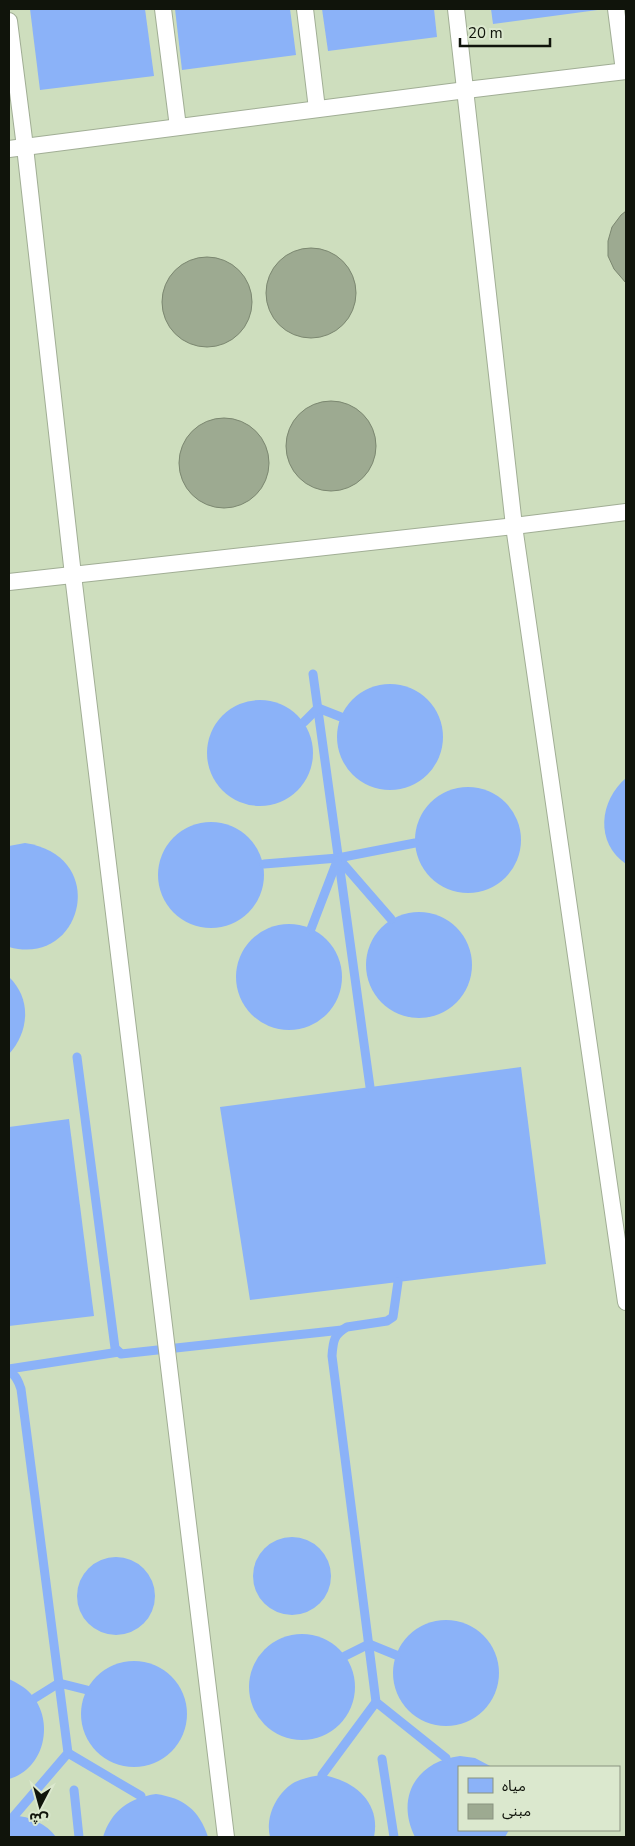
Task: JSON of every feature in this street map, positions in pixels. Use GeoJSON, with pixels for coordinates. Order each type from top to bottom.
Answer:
{"type":"FeatureCollection","features":[{"type":"Feature","properties":{"kind":"lane"},"geometry":{"type":"LineString","coordinates":[[163,9],[178,127]]}},
{"type":"Feature","properties":{"kind":"lane"},"geometry":{"type":"LineString","coordinates":[[304,9],[317,109]]}},
{"type":"Feature","properties":{"kind":"lane"},"geometry":{"type":"LineString","coordinates":[[456,9],[514,526],[626,1302]]}},
{"type":"Feature","properties":{"kind":"lane"},"geometry":{"type":"LineString","coordinates":[[17,148],[625,71],[616,9]]}},
{"type":"Feature","properties":{"kind":"lane"},"geometry":{"type":"LineString","coordinates":[[9,21],[17,148],[73,575],[226,1837]]}},
{"type":"Feature","properties":{"kind":"lane"},"geometry":{"type":"LineString","coordinates":[[9,582],[626,512]]}},
{"type":"Feature","properties":{"kind":"shaded area"},"geometry":{"type":"Polygon","coordinates":[[[9,9],[626,9],[626,1837],[9,1837],[9,9]]]}},
{"type":"Feature","properties":{"kind":"water"},"geometry":{"type":"Polygon","coordinates":[[[30,9],[145,9],[154,76],[40,90],[30,9]]]}},
{"type":"Feature","properties":{"kind":"water"},"geometry":{"type":"Polygon","coordinates":[[[175,9],[290,9],[296,55],[182,70],[175,9]]]}},
{"type":"Feature","properties":{"kind":"water"},"geometry":{"type":"Polygon","coordinates":[[[322,9],[434,9],[437,37],[328,51],[322,9]]]}},
{"type":"Feature","properties":{"kind":"water"},"geometry":{"type":"Polygon","coordinates":[[[491,9],[605,9],[493,24],[491,9]]]}},
{"type":"Feature","properties":{"kind":"water"},"geometry":{"type":"Polygon","coordinates":[[[390,684],[410,688],[428,699],[439,717],[443,737],[439,757],[428,775],[410,786],[390,790],[370,786],[352,775],[341,757],[337,737],[341,717],[352,699],[370,688],[390,684]]]}},
{"type":"Feature","properties":{"kind":"water"},"geometry":{"type":"Polygon","coordinates":[[[260,700],[280,704],[298,715],[309,733],[313,753],[309,773],[298,791],[280,802],[260,806],[240,802],[222,791],[211,773],[207,753],[211,733],[222,715],[240,704],[260,700]]]}},
{"type":"Feature","properties":{"kind":"water"},"geometry":{"type":"Polygon","coordinates":[[[626,778],[626,864],[609,845],[605,834],[604,822],[610,798],[626,778]]]}},
{"type":"Feature","properties":{"kind":"water"},"geometry":{"type":"Polygon","coordinates":[[[468,787],[488,791],[506,802],[517,820],[521,840],[517,860],[506,878],[488,889],[468,893],[448,889],[430,878],[419,860],[415,840],[419,820],[430,802],[448,791],[468,787]]]}},
{"type":"Feature","properties":{"kind":"water"},"geometry":{"type":"Polygon","coordinates":[[[211,822],[231,826],[248,838],[260,855],[264,875],[260,895],[248,912],[231,924],[211,928],[191,924],[174,912],[162,895],[158,875],[162,855],[174,838],[191,826],[211,822]]]}},
{"type":"Feature","properties":{"kind":"water"},"geometry":{"type":"Polygon","coordinates":[[[25,843],[52,852],[69,868],[77,887],[77,908],[69,927],[54,941],[34,949],[9,947],[9,846],[25,843]]]}},
{"type":"Feature","properties":{"kind":"water"},"geometry":{"type":"Polygon","coordinates":[[[419,912],[439,916],[456,928],[468,945],[472,965],[468,985],[456,1002],[439,1014],[419,1018],[399,1014],[382,1002],[370,985],[366,965],[370,945],[382,928],[399,916],[419,912]]]}},
{"type":"Feature","properties":{"kind":"water"},"geometry":{"type":"Polygon","coordinates":[[[289,924],[309,928],[327,939],[338,957],[342,977],[338,997],[327,1015],[309,1026],[289,1030],[269,1026],[251,1015],[240,997],[236,977],[240,957],[251,939],[269,928],[289,924]]]}},
{"type":"Feature","properties":{"kind":"water"},"geometry":{"type":"Polygon","coordinates":[[[9,977],[22,995],[25,1016],[21,1036],[9,1054],[9,977]]]}},
{"type":"Feature","properties":{"kind":"water"},"geometry":{"type":"Polygon","coordinates":[[[521,1067],[546,1264],[250,1300],[220,1107],[521,1067]]]}},
{"type":"Feature","properties":{"kind":"water"},"geometry":{"type":"Polygon","coordinates":[[[69,1119],[94,1316],[9,1326],[9,1127],[69,1119]]]}},
{"type":"Feature","properties":{"kind":"water"},"geometry":{"type":"Polygon","coordinates":[[[292,1537],[307,1540],[320,1548],[328,1561],[331,1576],[328,1591],[320,1604],[307,1612],[292,1615],[277,1612],[264,1604],[256,1591],[253,1576],[256,1561],[264,1548],[277,1540],[292,1537]]]}},
{"type":"Feature","properties":{"kind":"water"},"geometry":{"type":"Polygon","coordinates":[[[116,1557],[131,1560],[144,1568],[152,1581],[155,1596],[152,1611],[144,1624],[131,1632],[116,1635],[101,1632],[88,1624],[80,1611],[77,1596],[80,1581],[88,1568],[101,1560],[116,1557]]]}},
{"type":"Feature","properties":{"kind":"water"},"geometry":{"type":"Polygon","coordinates":[[[446,1620],[466,1624],[484,1635],[495,1653],[499,1673],[495,1693],[484,1711],[466,1722],[446,1726],[426,1722],[408,1711],[397,1693],[393,1673],[397,1653],[408,1635],[426,1624],[446,1620]]]}},
{"type":"Feature","properties":{"kind":"water"},"geometry":{"type":"Polygon","coordinates":[[[302,1634],[322,1638],[339,1650],[351,1667],[355,1687],[351,1707],[339,1724],[322,1736],[302,1740],[282,1736],[265,1724],[253,1707],[249,1687],[253,1667],[265,1650],[282,1638],[302,1634]]]}},
{"type":"Feature","properties":{"kind":"water"},"geometry":{"type":"Polygon","coordinates":[[[134,1661],[154,1665],[172,1676],[183,1694],[187,1714],[183,1734],[172,1752],[154,1763],[134,1767],[114,1763],[96,1752],[85,1734],[81,1714],[85,1694],[96,1676],[114,1665],[134,1661]]]}},
{"type":"Feature","properties":{"kind":"water"},"geometry":{"type":"Polygon","coordinates":[[[9,1679],[24,1687],[31,1694],[43,1717],[44,1730],[38,1755],[31,1765],[21,1774],[9,1779],[9,1679]]]}},
{"type":"Feature","properties":{"kind":"water"},"geometry":{"type":"Polygon","coordinates":[[[460,1756],[475,1758],[490,1766],[458,1766],[458,1831],[508,1831],[505,1837],[415,1837],[409,1822],[409,1795],[414,1783],[422,1773],[432,1765],[445,1759],[460,1756]]]}},
{"type":"Feature","properties":{"kind":"water"},"geometry":{"type":"Polygon","coordinates":[[[322,1775],[345,1782],[363,1795],[373,1813],[375,1824],[374,1837],[270,1837],[269,1822],[271,1814],[282,1792],[295,1782],[308,1777],[322,1775]]]}},
{"type":"Feature","properties":{"kind":"water"},"geometry":{"type":"Polygon","coordinates":[[[156,1794],[175,1799],[189,1807],[200,1819],[208,1837],[103,1837],[111,1820],[122,1807],[137,1799],[156,1794]]]}},
{"type":"Feature","properties":{"kind":"water"},"geometry":{"type":"Polygon","coordinates":[[[9,1816],[29,1818],[47,1828],[56,1837],[9,1837],[9,1816]]]}},
{"type":"Feature","properties":{"kind":"building"},"geometry":{"type":"Polygon","coordinates":[[[626,211],[626,283],[614,269],[608,256],[608,241],[612,227],[626,211]]]}},
{"type":"Feature","properties":{"kind":"building"},"geometry":{"type":"Polygon","coordinates":[[[311,248],[328,251],[343,261],[353,276],[356,293],[353,310],[343,325],[328,335],[311,338],[294,335],[279,325],[269,310],[266,293],[269,276],[279,261],[294,251],[311,248]]]}},
{"type":"Feature","properties":{"kind":"building"},"geometry":{"type":"Polygon","coordinates":[[[207,257],[224,261],[239,270],[248,285],[252,302],[248,319],[239,334],[224,343],[207,347],[190,343],[175,334],[166,319],[162,302],[166,285],[175,270],[190,261],[207,257]]]}},
{"type":"Feature","properties":{"kind":"building"},"geometry":{"type":"Polygon","coordinates":[[[331,401],[348,405],[363,414],[372,429],[376,446],[372,463],[363,478],[348,487],[331,491],[314,487],[299,478],[290,463],[286,446],[290,429],[299,414],[314,405],[331,401]]]}},
{"type":"Feature","properties":{"kind":"building"},"geometry":{"type":"Polygon","coordinates":[[[224,418],[241,422],[256,431],[265,446],[269,463],[265,480],[256,495],[241,504],[224,508],[207,504],[192,495],[183,480],[179,463],[183,446],[192,431],[207,422],[224,418]]]}},
{"type":"Feature","properties":{"kind":"waterway"},"geometry":{"type":"LineString","coordinates":[[313,674],[370,1087]]}},
{"type":"Feature","properties":{"kind":"waterway"},"geometry":{"type":"LineString","coordinates":[[304,722],[318,708],[341,717]]}},
{"type":"Feature","properties":{"kind":"waterway"},"geometry":{"type":"LineString","coordinates":[[264,864],[338,858],[415,843]]}},
{"type":"Feature","properties":{"kind":"waterway"},"geometry":{"type":"LineString","coordinates":[[338,858],[391,919]]}},
{"type":"Feature","properties":{"kind":"waterway"},"geometry":{"type":"LineString","coordinates":[[311,929],[337,861]]}},
{"type":"Feature","properties":{"kind":"waterway"},"geometry":{"type":"LineString","coordinates":[[77,1057],[115,1348],[121,1354],[342,1330]]}},
{"type":"Feature","properties":{"kind":"waterway"},"geometry":{"type":"LineString","coordinates":[[398,1282],[393,1317],[387,1321],[347,1327],[339,1332],[335,1338],[332,1356],[376,1702],[446,1758]]}},
{"type":"Feature","properties":{"kind":"waterway"},"geometry":{"type":"LineString","coordinates":[[9,1369],[119,1352]]}},
{"type":"Feature","properties":{"kind":"waterway"},"geometry":{"type":"LineString","coordinates":[[9,1372],[15,1377],[21,1389],[68,1753],[14,1816]]}},
{"type":"Feature","properties":{"kind":"waterway"},"geometry":{"type":"LineString","coordinates":[[345,1656],[369,1644],[396,1655]]}},
{"type":"Feature","properties":{"kind":"waterway"},"geometry":{"type":"LineString","coordinates":[[35,1698],[59,1683],[87,1690]]}},
{"type":"Feature","properties":{"kind":"waterway"},"geometry":{"type":"LineString","coordinates":[[322,1775],[376,1702]]}},
{"type":"Feature","properties":{"kind":"waterway"},"geometry":{"type":"LineString","coordinates":[[68,1753],[141,1796]]}},
{"type":"Feature","properties":{"kind":"waterway"},"geometry":{"type":"LineString","coordinates":[[382,1759],[394,1837]]}},
{"type":"Feature","properties":{"kind":"waterway"},"geometry":{"type":"LineString","coordinates":[[74,1790],[79,1837]]}}]}
